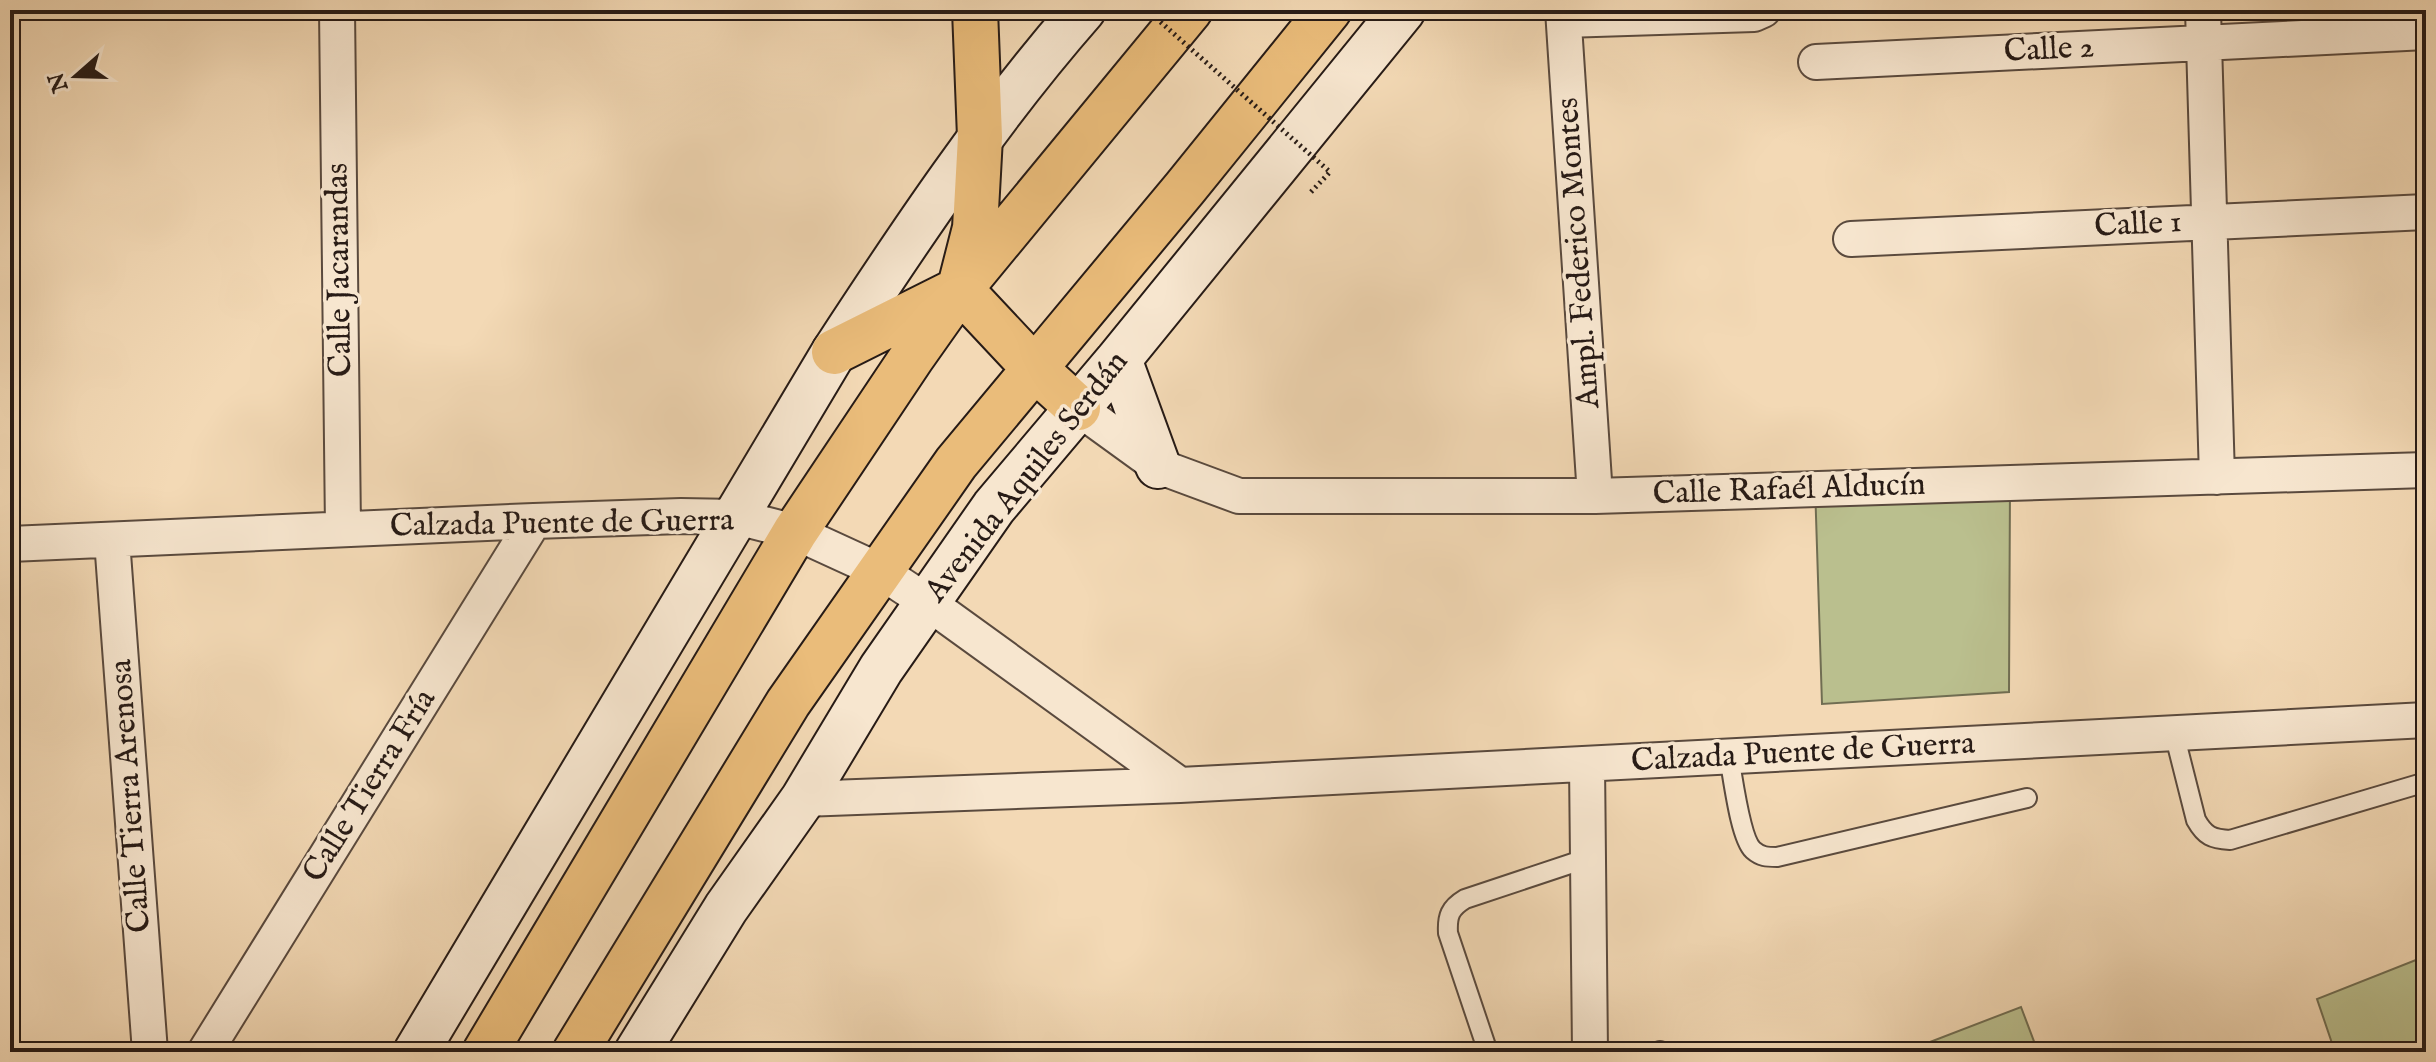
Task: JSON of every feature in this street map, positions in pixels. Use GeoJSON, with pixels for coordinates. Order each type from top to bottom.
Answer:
{"type":"FeatureCollection","features":[{"type":"Feature","properties":{"kind":"main road"},"geometry":{"type":"LineString","coordinates":[[834,352],[960,289],[975,228],[980,137],[975,10]]}},
{"type":"Feature","properties":{"kind":"main road"},"geometry":{"type":"LineString","coordinates":[[485,1052],[795,532],[960,289],[1190,10]]}},
{"type":"Feature","properties":{"kind":"main road","name":"Avenida Aquiles Serdán"},"geometry":{"type":"LineString","coordinates":[[575,1052],[788,703],[956,463],[1329,10]]}},
{"type":"Feature","properties":{"kind":"main road"},"geometry":{"type":"LineString","coordinates":[[960,289],[1034,368],[1078,408]]}},
{"type":"Feature","properties":{"kind":"street","name":"Calle Jacarandas"},"geometry":{"type":"LineString","coordinates":[[337,10],[343,529]]}},
{"type":"Feature","properties":{"kind":"street"},"geometry":{"type":"LineString","coordinates":[[416,1052],[834,352],[898,253],[980,137],[1083,10]]}},
{"type":"Feature","properties":{"kind":"street","name":"Avenida Aquiles Serdán"},"geometry":{"type":"LineString","coordinates":[[637,1052],[726,908],[803,799],[881,669],[994,507],[1119,359],[1403,10]]}},
{"type":"Feature","properties":{"kind":"street"},"geometry":{"type":"LineString","coordinates":[[1564,15],[1754,14],[1763,10]]}},
{"type":"Feature","properties":{"kind":"street","name":"Ampl. Federico Montes"},"geometry":{"type":"LineString","coordinates":[[1564,15],[1595,496]]}},
{"type":"Feature","properties":{"kind":"street"},"geometry":{"type":"LineString","coordinates":[[2204,26],[2217,477]]}},
{"type":"Feature","properties":{"kind":"street","name":"Calle 2"},"geometry":{"type":"LineString","coordinates":[[1816,62],[2204,26],[2426,32]]}},
{"type":"Feature","properties":{"kind":"street","name":"Calle 1"},"geometry":{"type":"LineString","coordinates":[[1851,239],[2426,212]]}},
{"type":"Feature","properties":{"kind":"street"},"geometry":{"type":"LineString","coordinates":[[1119,359],[1158,466]]}},
{"type":"Feature","properties":{"kind":"street","name":"Calle Rafaél Alducín"},"geometry":{"type":"LineString","coordinates":[[1078,408],[1158,466],[1239,496],[1595,496],[2426,470]]}},
{"type":"Feature","properties":{"kind":"street","name":"Calzada Puente de Guerra"},"geometry":{"type":"LineString","coordinates":[[10,544],[534,521],[737,517],[795,532],[880,571],[1180,785]]}},
{"type":"Feature","properties":{"kind":"street","name":"Calle Tierra Fría"},"geometry":{"type":"LineString","coordinates":[[205,1052],[534,521]]}},
{"type":"Feature","properties":{"kind":"street","name":"Calle Tierra Arenosa"},"geometry":{"type":"LineString","coordinates":[[112,540],[150,1052]]}},
{"type":"Feature","properties":{"kind":"street","name":"Calzada Puente de Guerra"},"geometry":{"type":"LineString","coordinates":[[803,799],[1180,785],[2426,720]]}},
{"type":"Feature","properties":{"kind":"street"},"geometry":{"type":"LineString","coordinates":[[1587,764],[1590,1052]]}},
{"type":"Feature","properties":{"kind":"lane"},"geometry":{"type":"LineString","coordinates":[[2174,733],[2196,820],[2203,833],[2215,839],[2230,840],[2426,782]]}},
{"type":"Feature","properties":{"kind":"lane"},"geometry":{"type":"LineString","coordinates":[[1729,757],[1744,836],[1751,849],[1763,857],[1777,857],[2027,798]]}},
{"type":"Feature","properties":{"kind":"lane"},"geometry":{"type":"LineString","coordinates":[[1488,1052],[1448,933],[1447,919],[1453,907],[1465,899],[1588,858]]}},
{"type":"Feature","properties":{"kind":"path"},"geometry":{"type":"LineString","coordinates":[[1147,10],[1330,172]]}},
{"type":"Feature","properties":{"kind":"green space"},"geometry":{"type":"Polygon","coordinates":[[[2010,484],[2009,692],[1822,704],[1815,485],[2010,484]]]}},
{"type":"Feature","properties":{"kind":"green space"},"geometry":{"type":"Polygon","coordinates":[[[2426,956],[2426,1052],[2335,1052],[2317,999],[2426,956]]]}},
{"type":"Feature","properties":{"kind":"green space"},"geometry":{"type":"Polygon","coordinates":[[[2021,1007],[2038,1052],[1904,1052],[2021,1007]]]}}]}
